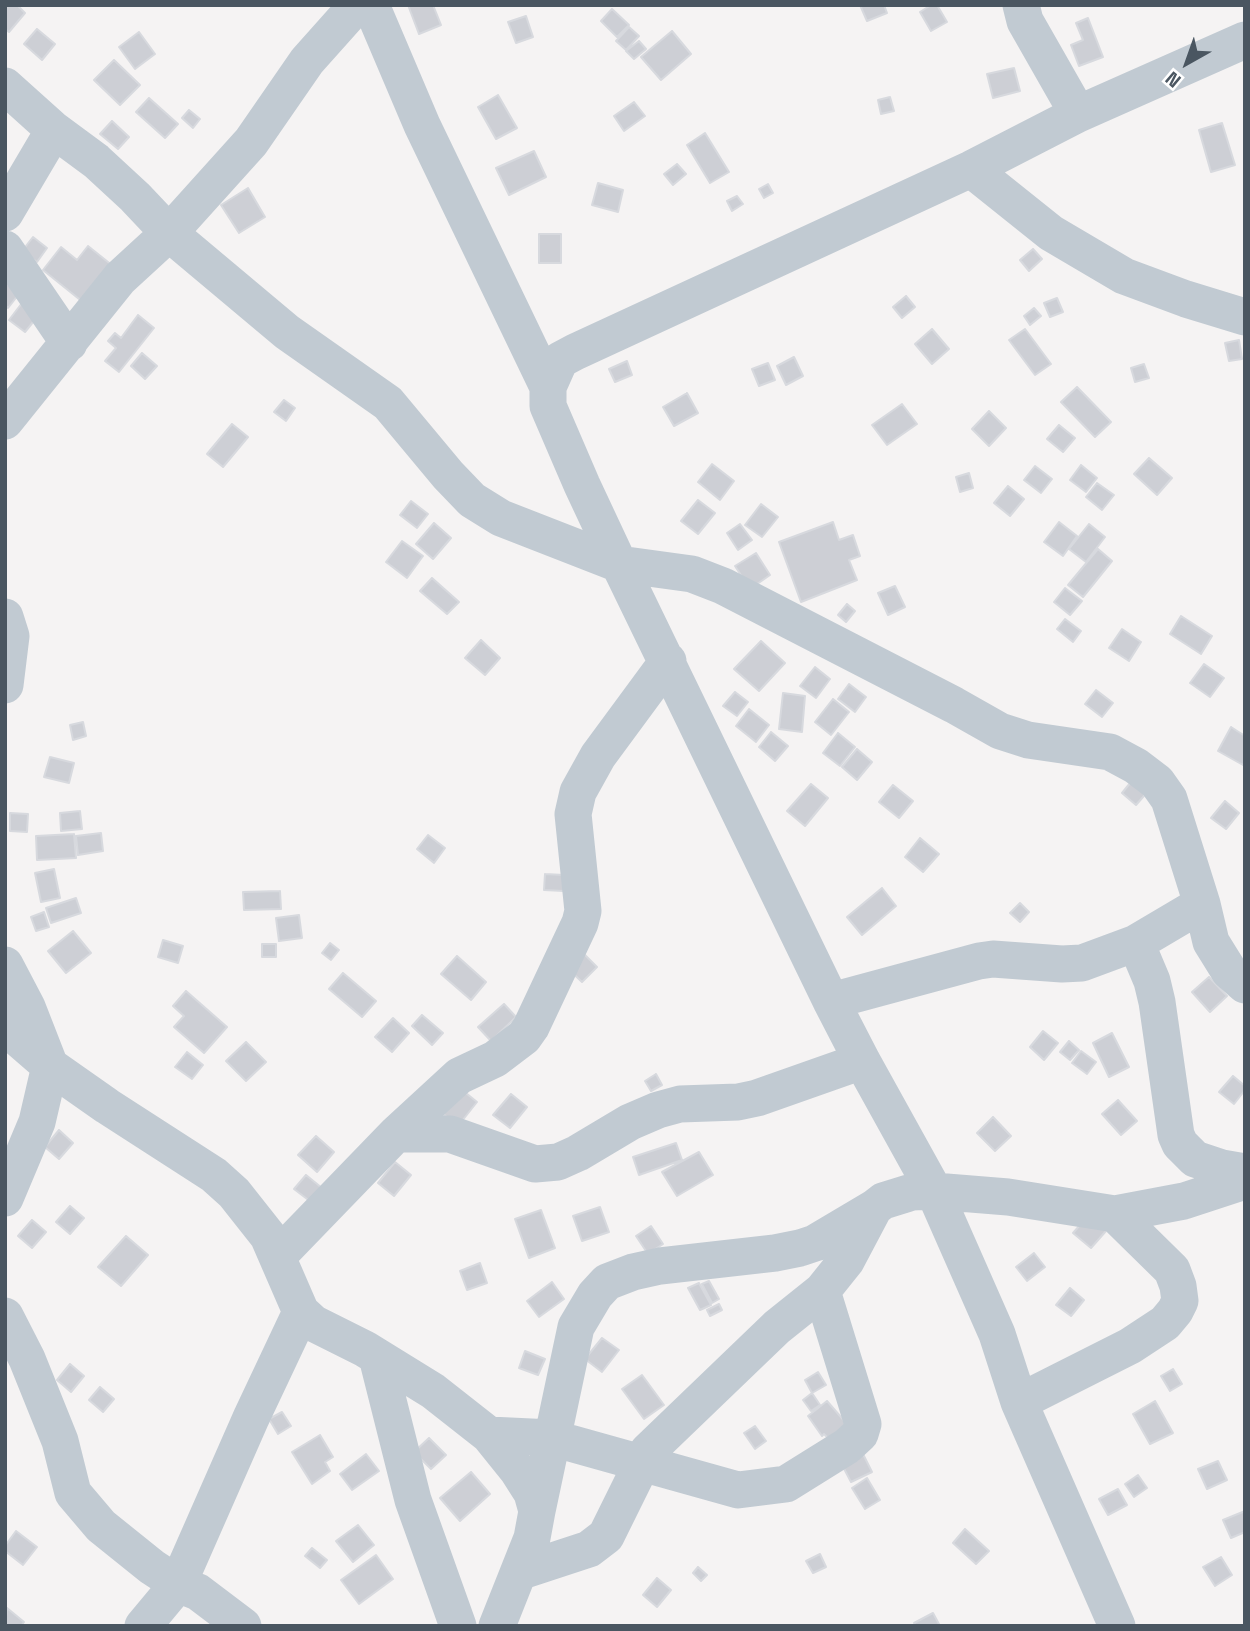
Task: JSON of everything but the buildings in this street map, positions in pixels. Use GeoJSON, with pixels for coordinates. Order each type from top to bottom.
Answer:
{"type":"FeatureCollection","features":[{"type":"Feature","properties":{"kind":"street"},"geometry":{"type":"LineString","coordinates":[[5,421],[120,278],[169,233],[251,142],[307,61],[357,5]]}},
{"type":"Feature","properties":{"kind":"street"},"geometry":{"type":"LineString","coordinates":[[371,5],[422,125],[548,387]]}},
{"type":"Feature","properties":{"kind":"street"},"geometry":{"type":"LineString","coordinates":[[1021,5],[1025,21],[1078,114]]}},
{"type":"Feature","properties":{"kind":"street"},"geometry":{"type":"LineString","coordinates":[[1117,1626],[1020,1402],[998,1334],[934,1191],[831,1001],[619,564],[548,405],[548,387],[560,360],[575,352],[971,169],[1078,114],[1245,40]]}},
{"type":"Feature","properties":{"kind":"street"},"geometry":{"type":"LineString","coordinates":[[5,86],[54,130],[96,161],[169,233],[287,332],[388,403],[472,500],[500,518],[619,564],[692,574],[723,586],[1000,731],[1028,740],[1111,752],[1136,766],[1157,782],[1169,799],[1212,942],[1229,971],[1245,985]]}},
{"type":"Feature","properties":{"kind":"street"},"geometry":{"type":"LineString","coordinates":[[5,213],[54,130]]}},
{"type":"Feature","properties":{"kind":"street"},"geometry":{"type":"LineString","coordinates":[[971,169],[1051,233],[1124,276],[1185,299],[1245,317]]}},
{"type":"Feature","properties":{"kind":"street"},"geometry":{"type":"LineString","coordinates":[[5,250],[69,343]]}},
{"type":"Feature","properties":{"kind":"street"},"geometry":{"type":"LineString","coordinates":[[5,617],[12,636],[5,685]]}},
{"type":"Feature","properties":{"kind":"street"},"geometry":{"type":"LineString","coordinates":[[278,1256],[396,1134],[459,1076],[495,1059],[524,1037],[531,1027],[580,923],[583,911],[573,814],[578,792],[598,756],[668,661]]}},
{"type":"Feature","properties":{"kind":"street"},"geometry":{"type":"LineString","coordinates":[[831,1001],[979,961],[993,959],[1082,963],[1136,943],[1202,904]]}},
{"type":"Feature","properties":{"kind":"street"},"geometry":{"type":"LineString","coordinates":[[1136,943],[1152,981],[1157,1002],[1180,1144],[1195,1158],[1222,1168],[1245,1172]]}},
{"type":"Feature","properties":{"kind":"street"},"geometry":{"type":"LineString","coordinates":[[5,965],[27,1007],[50,1066],[37,1122],[5,1198]]}},
{"type":"Feature","properties":{"kind":"street"},"geometry":{"type":"LineString","coordinates":[[5,1027],[50,1066],[214,1175],[234,1193],[254,1216],[278,1256],[288,1287],[301,1312],[313,1322],[433,1391],[489,1435],[532,1493],[537,1511]]}},
{"type":"Feature","properties":{"kind":"street"},"geometry":{"type":"LineString","coordinates":[[396,1134],[450,1134],[535,1164],[558,1162],[630,1122],[658,1110],[680,1104],[738,1102],[757,1098],[862,1061]]}},
{"type":"Feature","properties":{"kind":"street"},"geometry":{"type":"LineString","coordinates":[[497,1626],[532,1538],[576,1327],[607,1282],[660,1266],[800,1248],[815,1243],[883,1201],[912,1192],[934,1191],[1008,1197],[1115,1214],[1184,1201],[1245,1181]]}},
{"type":"Feature","properties":{"kind":"street"},"geometry":{"type":"LineString","coordinates":[[519,1572],[589,1549],[606,1536],[648,1451],[777,1327],[822,1291],[846,1261],[874,1209]]}},
{"type":"Feature","properties":{"kind":"street"},"geometry":{"type":"LineString","coordinates":[[1020,1402],[1130,1346],[1165,1323],[1175,1311],[1180,1301],[1178,1286],[1171,1270],[1115,1214]]}},
{"type":"Feature","properties":{"kind":"street"},"geometry":{"type":"LineString","coordinates":[[489,1435],[552,1438],[738,1490],[786,1485],[848,1446],[860,1434],[863,1424],[822,1291]]}},
{"type":"Feature","properties":{"kind":"street"},"geometry":{"type":"LineString","coordinates":[[143,1626],[178,1584],[301,1312]]}},
{"type":"Feature","properties":{"kind":"street"},"geometry":{"type":"LineString","coordinates":[[5,1316],[27,1359],[60,1441],[73,1493],[101,1526],[152,1567],[178,1584],[198,1592],[243,1626]]}},
{"type":"Feature","properties":{"kind":"street"},"geometry":{"type":"LineString","coordinates":[[377,1357],[413,1500],[458,1626]]}}]}
